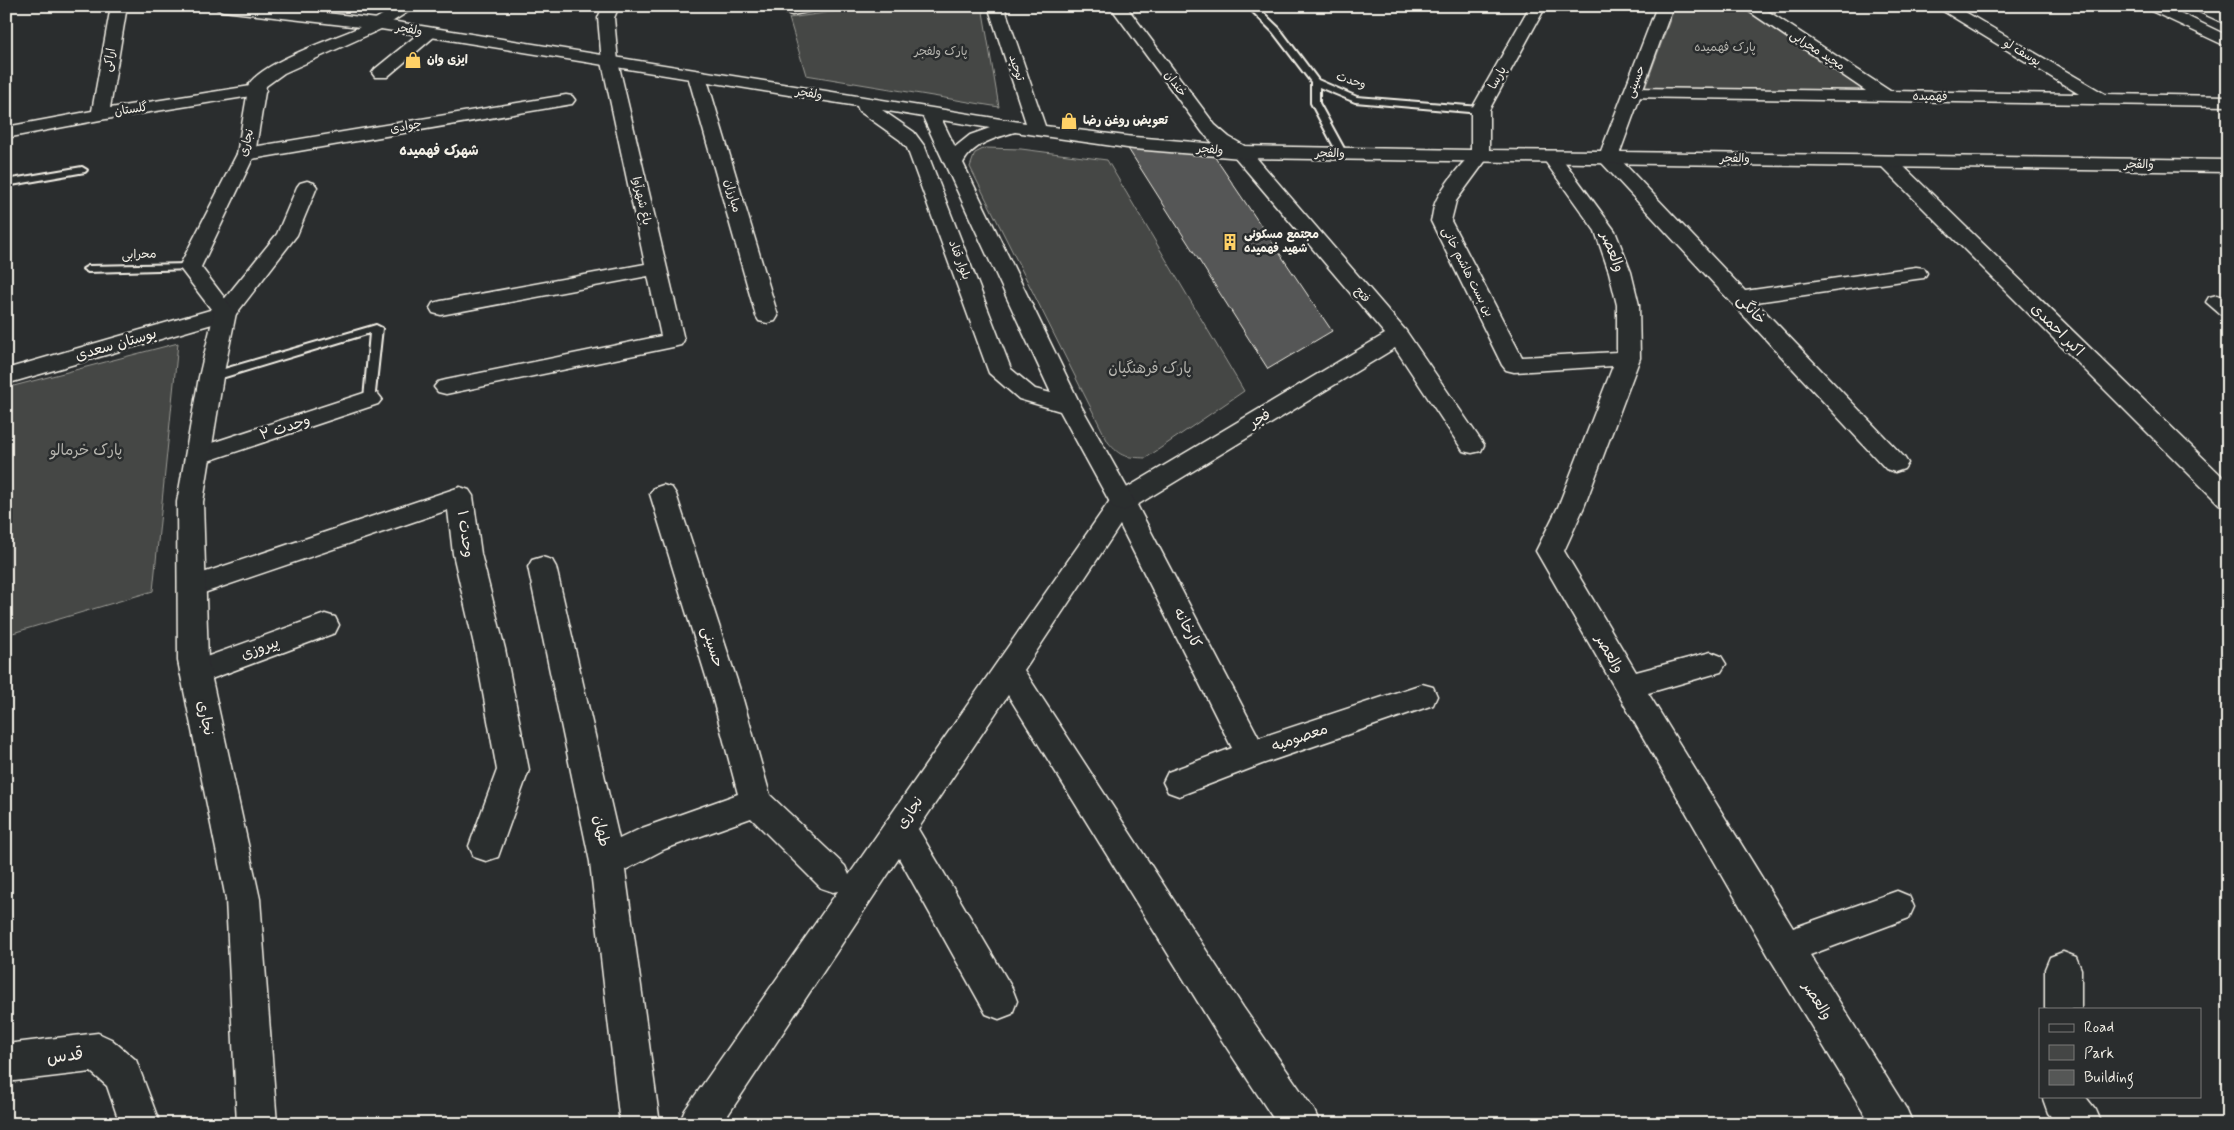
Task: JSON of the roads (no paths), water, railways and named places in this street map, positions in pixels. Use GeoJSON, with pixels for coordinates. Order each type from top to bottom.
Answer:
{"type":"FeatureCollection","features":[{"type":"Feature","properties":{"kind":"street","name":"اراکی"},"geometry":{"type":"LineString","coordinates":[[100,114],[119,6]]}},
{"type":"Feature","properties":{"kind":"street","name":"ولفجر"},"geometry":{"type":"LineString","coordinates":[[224,6],[310,11],[429,33],[1037,130],[1126,142],[1241,152]]}},
{"type":"Feature","properties":{"kind":"street"},"geometry":{"type":"LineString","coordinates":[[257,90],[258,84],[278,69],[378,24],[409,6]]}},
{"type":"Feature","properties":{"kind":"street","name":"باغ شهرآوا"},"geometry":{"type":"LineString","coordinates":[[446,387],[673,340],[610,62],[606,18],[611,6]]}},
{"type":"Feature","properties":{"kind":"street"},"geometry":{"type":"LineString","coordinates":[[792,10],[818,6]]}},
{"type":"Feature","properties":{"kind":"street","name":"توحید"},"geometry":{"type":"LineString","coordinates":[[996,6],[1037,130]]}},
{"type":"Feature","properties":{"kind":"street","name":"خندان"},"geometry":{"type":"LineString","coordinates":[[1118,6],[1209,129],[1222,141],[1241,152]]}},
{"type":"Feature","properties":{"kind":"street","name":"پارسا"},"geometry":{"type":"LineString","coordinates":[[1480,156],[1480,110],[1538,6]]}},
{"type":"Feature","properties":{"kind":"street","name":"حسینی"},"geometry":{"type":"LineString","coordinates":[[1608,158],[1665,6]]}},
{"type":"Feature","properties":{"kind":"street","name":"مجید محرابی"},"geometry":{"type":"LineString","coordinates":[[1748,6],[1885,96]]}},
{"type":"Feature","properties":{"kind":"street","name":"یوسف لو"},"geometry":{"type":"LineString","coordinates":[[1943,6],[2101,100]]}},
{"type":"Feature","properties":{"kind":"street"},"geometry":{"type":"LineString","coordinates":[[2153,6],[2228,42]]}},
{"type":"Feature","properties":{"kind":"street"},"geometry":{"type":"LineString","coordinates":[[2199,6],[2228,20]]}},
{"type":"Feature","properties":{"kind":"street"},"geometry":{"type":"LineString","coordinates":[[380,73],[429,33]]}},
{"type":"Feature","properties":{"kind":"street","name":"مبارزان"},"geometry":{"type":"LineString","coordinates":[[697,76],[768,316]]}},
{"type":"Feature","properties":{"kind":"street","name":"گلستان"},"geometry":{"type":"LineString","coordinates":[[6,134],[100,114],[257,90]]}},
{"type":"Feature","properties":{"kind":"street","name":"نجاری"},"geometry":{"type":"LineString","coordinates":[[190,266],[246,154],[257,90]]}},
{"type":"Feature","properties":{"kind":"street","name":"فهمیده"},"geometry":{"type":"LineString","coordinates":[[1632,92],[2228,101]]}},
{"type":"Feature","properties":{"kind":"street","name":"جوادی"},"geometry":{"type":"LineString","coordinates":[[246,154],[566,100]]}},
{"type":"Feature","properties":{"kind":"street","name":"بلوار قناد"},"geometry":{"type":"LineString","coordinates":[[855,101],[895,126],[916,147],[1001,373],[1027,394],[1069,406]]}},
{"type":"Feature","properties":{"kind":"street"},"geometry":{"type":"LineString","coordinates":[[930,113],[1069,406],[1122,502]]}},
{"type":"Feature","properties":{"kind":"street"},"geometry":{"type":"LineString","coordinates":[[954,163],[958,152],[968,143],[992,132],[1012,126]]}},
{"type":"Feature","properties":{"kind":"street","name":"والفجر"},"geometry":{"type":"LineString","coordinates":[[1241,152],[2228,166]]}},
{"type":"Feature","properties":{"kind":"street","name":"فتح"},"geometry":{"type":"LineString","coordinates":[[1241,152],[1398,336],[1472,445]]}},
{"type":"Feature","properties":{"kind":"street","name":"بن بست هاشم خانی"},"geometry":{"type":"LineString","coordinates":[[1480,156],[1468,168],[1446,200],[1441,220],[1514,365],[1628,358]]}},
{"type":"Feature","properties":{"kind":"street","name":"والعصر"},"geometry":{"type":"LineString","coordinates":[[1552,157],[1605,231],[1620,272],[1628,306],[1628,358],[1571,507],[1550,551],[1784,948],[1893,1124]]}},
{"type":"Feature","properties":{"kind":"street","name":"خانگی"},"geometry":{"type":"LineString","coordinates":[[1608,158],[1895,463]]}},
{"type":"Feature","properties":{"kind":"street","name":"اکبر احمدی"},"geometry":{"type":"LineString","coordinates":[[1888,162],[2228,498]]}},
{"type":"Feature","properties":{"kind":"street","name":"نجاری"},"geometry":{"type":"LineString","coordinates":[[257,1124],[243,899],[193,661],[190,502],[211,377],[225,313],[287,235],[307,187]]}},
{"type":"Feature","properties":{"kind":"street"},"geometry":{"type":"LineString","coordinates":[[190,266],[225,313]]}},
{"type":"Feature","properties":{"kind":"street"},"geometry":{"type":"LineString","coordinates":[[441,308],[656,268]]}},
{"type":"Feature","properties":{"kind":"street"},"geometry":{"type":"LineString","coordinates":[[1740,298],[1916,273]]}},
{"type":"Feature","properties":{"kind":"street","name":"بوستان سعدی"},"geometry":{"type":"LineString","coordinates":[[6,377],[225,313]]}},
{"type":"Feature","properties":{"kind":"street","name":"فجر"},"geometry":{"type":"LineString","coordinates":[[1122,502],[1398,336]]}},
{"type":"Feature","properties":{"kind":"street","name":"وحدت ۲"},"geometry":{"type":"LineString","coordinates":[[199,456],[370,399]]}},
{"type":"Feature","properties":{"kind":"street","name":"حسینی"},"geometry":{"type":"LineString","coordinates":[[663,494],[727,696],[756,802]]}},
{"type":"Feature","properties":{"kind":"street","name":"وحدت ۱"},"geometry":{"type":"LineString","coordinates":[[192,587],[460,496],[467,554],[490,649],[513,770],[486,846]]}},
{"type":"Feature","properties":{"kind":"street","name":"نجاری"},"geometry":{"type":"LineString","coordinates":[[698,1124],[1122,502]]}},
{"type":"Feature","properties":{"kind":"street","name":"کارخانه"},"geometry":{"type":"LineString","coordinates":[[1122,502],[1251,754]]}},
{"type":"Feature","properties":{"kind":"street","name":"طهان"},"geometry":{"type":"LineString","coordinates":[[542,567],[607,862],[654,838],[756,802]]}},
{"type":"Feature","properties":{"kind":"street","name":"پیروزی"},"geometry":{"type":"LineString","coordinates":[[195,673],[325,625]]}},
{"type":"Feature","properties":{"kind":"street"},"geometry":{"type":"LineString","coordinates":[[1628,686],[1711,664]]}},
{"type":"Feature","properties":{"kind":"street"},"geometry":{"type":"LineString","coordinates":[[1008,670],[1230,1020],[1300,1124]]}},
{"type":"Feature","properties":{"kind":"street","name":"معصومیه"},"geometry":{"type":"LineString","coordinates":[[1179,782],[1251,754],[1422,696]]}},
{"type":"Feature","properties":{"kind":"street"},"geometry":{"type":"LineString","coordinates":[[756,802],[833,877]]}},
{"type":"Feature","properties":{"kind":"street"},"geometry":{"type":"LineString","coordinates":[[900,828],[999,1001]]}},
{"type":"Feature","properties":{"kind":"street"},"geometry":{"type":"LineString","coordinates":[[607,862],[640,1124]]}},
{"type":"Feature","properties":{"kind":"street"},"geometry":{"type":"LineString","coordinates":[[1784,948],[1897,907]]}},
{"type":"Feature","properties":{"kind":"street"},"geometry":{"type":"LineString","coordinates":[[2063,969],[2063,1008]]}},
{"type":"Feature","properties":{"kind":"street","name":"قدس"},"geometry":{"type":"LineString","coordinates":[[6,1063],[98,1052],[122,1074],[140,1124]]}},
{"type":"Feature","properties":{"kind":"lane","name":"وحدت"},"geometry":{"type":"LineString","coordinates":[[1250,6],[1276,30],[1315,82],[1355,99],[1480,110]]}},
{"type":"Feature","properties":{"kind":"lane"},"geometry":{"type":"LineString","coordinates":[[1315,82],[1315,103],[1342,154]]}},
{"type":"Feature","properties":{"kind":"lane"},"geometry":{"type":"LineString","coordinates":[[6,183],[82,170]]}},
{"type":"Feature","properties":{"kind":"lane","name":"محرابی"},"geometry":{"type":"LineString","coordinates":[[88,269],[190,266]]}},
{"type":"Feature","properties":{"kind":"lane"},"geometry":{"type":"LineString","coordinates":[[211,377],[376,328],[370,399]]}},
{"type":"Feature","properties":{"kind":"place","name":"ایزی وان"},"geometry":{"type":"Point","coordinates":[413,60]}},
{"type":"Feature","properties":{"kind":"place","name":"تعویض روغن رضا"},"geometry":{"type":"Point","coordinates":[1069,121]}},
{"type":"Feature","properties":{"kind":"place","name":"مجتمع مسکونی شهید فهمیده"},"geometry":{"type":"Point","coordinates":[1230,242]}},
{"type":"Feature","properties":{"kind":"district","name":"شهرک فهمیده"},"geometry":{"type":"Point","coordinates":[439,151]}},
{"type":"Feature","properties":{"kind":"park label","name":"پارک فهمیده"},"geometry":{"type":"Point","coordinates":[1725,48]}},
{"type":"Feature","properties":{"kind":"park label","name":"پارک ولفجر"},"geometry":{"type":"Point","coordinates":[941,52]}},
{"type":"Feature","properties":{"kind":"park label","name":"پارک فرهنگیان"},"geometry":{"type":"Point","coordinates":[1150,369]}},
{"type":"Feature","properties":{"kind":"park label","name":"پارک خرمالو"},"geometry":{"type":"Point","coordinates":[86,451]}}]}
